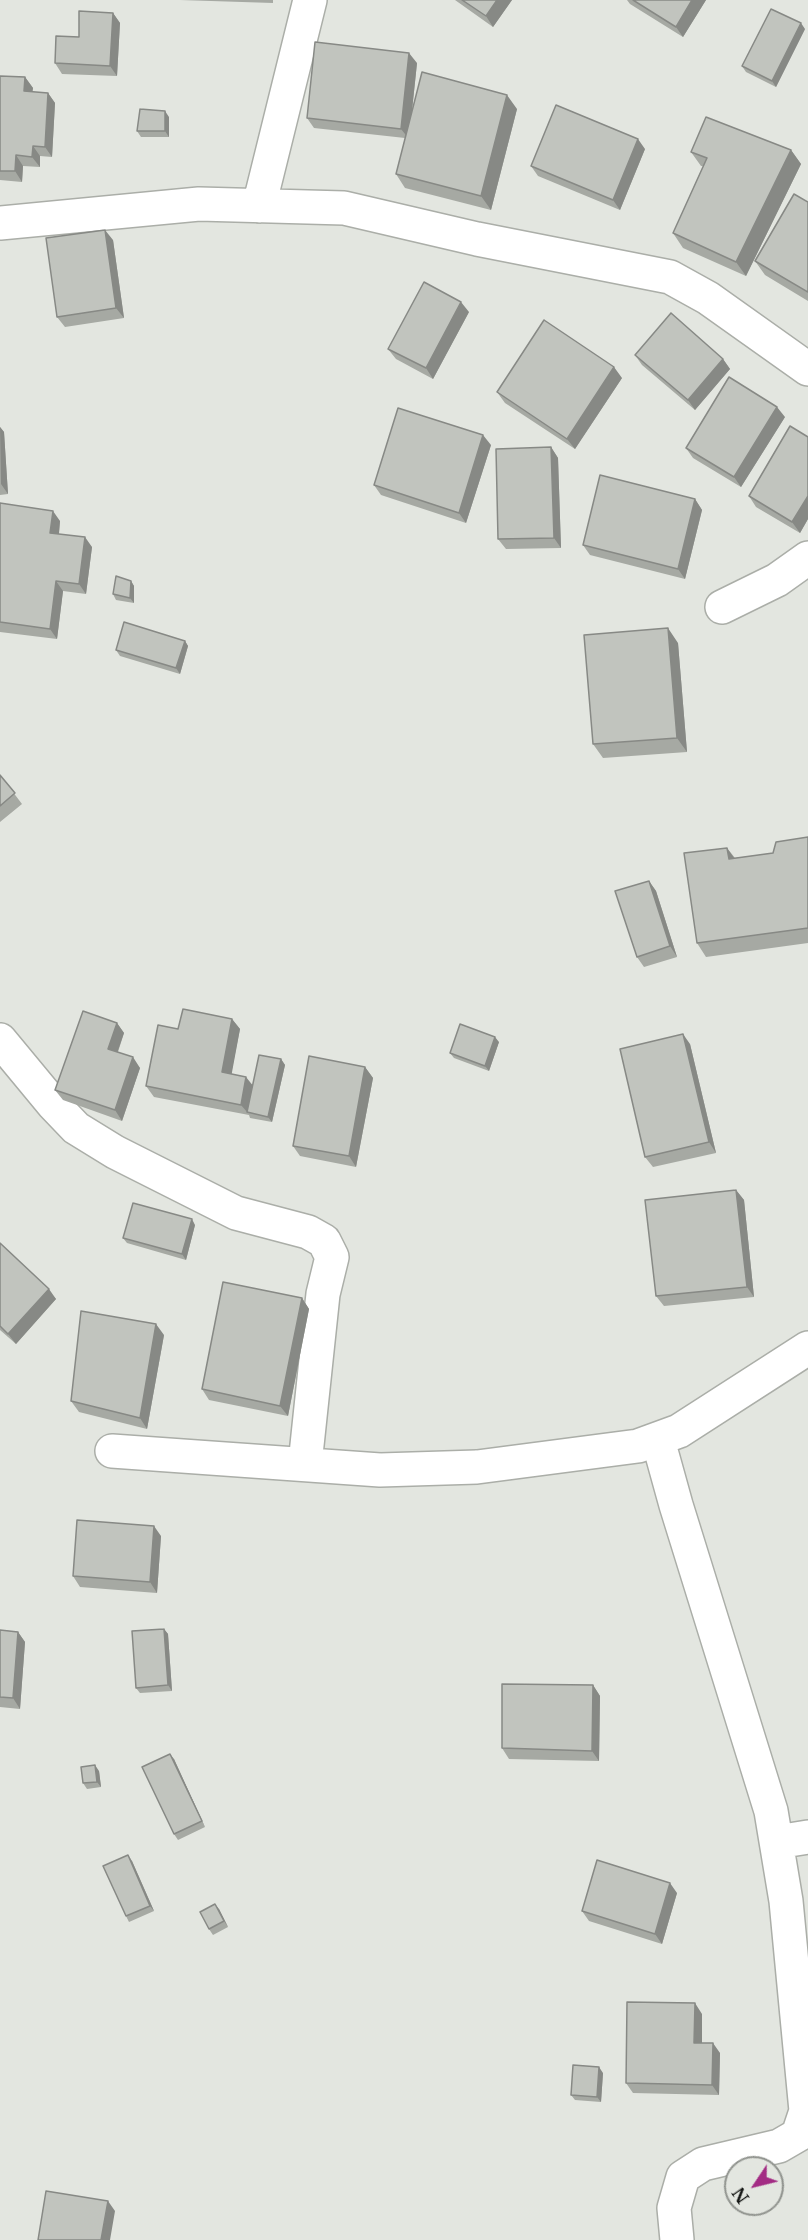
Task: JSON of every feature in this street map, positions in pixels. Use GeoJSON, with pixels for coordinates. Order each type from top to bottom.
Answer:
{"type":"FeatureCollection","features":[{"type":"Feature","properties":{"kind":"street"},"geometry":{"type":"LineString","coordinates":[[259,206],[310,0]]}},
{"type":"Feature","properties":{"kind":"street"},"geometry":{"type":"LineString","coordinates":[[0,222],[199,204],[344,208],[477,239],[670,277],[708,298],[808,369]]}},
{"type":"Feature","properties":{"kind":"street"},"geometry":{"type":"LineString","coordinates":[[722,607],[777,580],[808,558]]}},
{"type":"Feature","properties":{"kind":"street"},"geometry":{"type":"LineString","coordinates":[[0,1040],[76,1128],[115,1152],[236,1214],[308,1232],[324,1241],[332,1257],[323,1294],[305,1464]]}},
{"type":"Feature","properties":{"kind":"street"},"geometry":{"type":"LineString","coordinates":[[112,1451],[380,1470],[477,1467],[638,1446],[679,1431],[808,1348]]}},
{"type":"Feature","properties":{"kind":"street"},"geometry":{"type":"LineString","coordinates":[[658,1440],[771,1811],[792,1839],[786,1901],[806,2112],[798,2135],[780,2146],[703,2164],[683,2177],[674,2208],[677,2240]]}},
{"type":"Feature","properties":{"kind":"building"},"geometry":{"type":"Polygon","coordinates":[[[462,0],[497,0],[486,16],[462,0]]]}},
{"type":"Feature","properties":{"kind":"building"},"geometry":{"type":"Polygon","coordinates":[[[633,0],[692,0],[676,27],[633,0]]]}},
{"type":"Feature","properties":{"kind":"building"},"geometry":{"type":"Polygon","coordinates":[[[771,9],[801,23],[772,81],[742,66],[771,9]]]}},
{"type":"Feature","properties":{"kind":"building"},"geometry":{"type":"Polygon","coordinates":[[[79,11],[113,13],[110,66],[55,63],[56,36],[79,37],[79,11]]]}},
{"type":"Feature","properties":{"kind":"building"},"geometry":{"type":"Polygon","coordinates":[[[315,42],[409,53],[401,129],[307,118],[315,42]]]}},
{"type":"Feature","properties":{"kind":"building"},"geometry":{"type":"Polygon","coordinates":[[[422,72],[507,95],[481,196],[396,174],[422,72]]]}},
{"type":"Feature","properties":{"kind":"building"},"geometry":{"type":"Polygon","coordinates":[[[0,76],[25,77],[24,91],[48,93],[45,147],[33,146],[32,157],[16,155],[15,171],[0,171],[0,76]]]}},
{"type":"Feature","properties":{"kind":"building"},"geometry":{"type":"Polygon","coordinates":[[[556,105],[638,139],[613,200],[531,166],[556,105]]]}},
{"type":"Feature","properties":{"kind":"building"},"geometry":{"type":"Polygon","coordinates":[[[140,109],[165,111],[165,131],[137,131],[140,109]]]}},
{"type":"Feature","properties":{"kind":"building"},"geometry":{"type":"Polygon","coordinates":[[[706,117],[791,150],[736,262],[673,233],[707,158],[691,152],[706,117]]]}},
{"type":"Feature","properties":{"kind":"building"},"geometry":{"type":"Polygon","coordinates":[[[794,194],[808,202],[808,292],[755,261],[794,194]]]}},
{"type":"Feature","properties":{"kind":"building"},"geometry":{"type":"Polygon","coordinates":[[[105,230],[116,308],[57,317],[46,238],[105,230]]]}},
{"type":"Feature","properties":{"kind":"building"},"geometry":{"type":"Polygon","coordinates":[[[424,282],[461,302],[426,368],[388,349],[424,282]]]}},
{"type":"Feature","properties":{"kind":"building"},"geometry":{"type":"Polygon","coordinates":[[[671,313],[723,359],[688,400],[635,355],[671,313]]]}},
{"type":"Feature","properties":{"kind":"building"},"geometry":{"type":"Polygon","coordinates":[[[544,320],[614,367],[567,439],[497,392],[544,320]]]}},
{"type":"Feature","properties":{"kind":"building"},"geometry":{"type":"Polygon","coordinates":[[[729,377],[777,407],[734,477],[686,448],[729,377]]]}},
{"type":"Feature","properties":{"kind":"building"},"geometry":{"type":"Polygon","coordinates":[[[398,408],[483,435],[459,513],[374,485],[398,408]]]}},
{"type":"Feature","properties":{"kind":"building"},"geometry":{"type":"Polygon","coordinates":[[[790,426],[808,437],[808,496],[792,522],[749,496],[790,426]]]}},
{"type":"Feature","properties":{"kind":"building"},"geometry":{"type":"Polygon","coordinates":[[[551,447],[554,538],[498,539],[496,449],[551,447]]]}},
{"type":"Feature","properties":{"kind":"building"},"geometry":{"type":"Polygon","coordinates":[[[600,475],[695,499],[678,569],[583,545],[600,475]]]}},
{"type":"Feature","properties":{"kind":"building"},"geometry":{"type":"Polygon","coordinates":[[[0,503],[53,511],[50,533],[85,537],[79,584],[56,581],[50,629],[0,622],[0,503]]]}},
{"type":"Feature","properties":{"kind":"building"},"geometry":{"type":"Polygon","coordinates":[[[116,576],[131,581],[130,598],[113,594],[116,576]]]}},
{"type":"Feature","properties":{"kind":"building"},"geometry":{"type":"Polygon","coordinates":[[[124,622],[185,641],[176,668],[116,650],[124,622]]]}},
{"type":"Feature","properties":{"kind":"building"},"geometry":{"type":"Polygon","coordinates":[[[668,628],[677,738],[593,744],[584,635],[668,628]]]}},
{"type":"Feature","properties":{"kind":"building"},"geometry":{"type":"Polygon","coordinates":[[[0,775],[15,793],[0,806],[0,775]]]}},
{"type":"Feature","properties":{"kind":"building"},"geometry":{"type":"Polygon","coordinates":[[[808,837],[808,928],[697,943],[684,853],[727,848],[729,859],[773,853],[776,842],[808,837]]]}},
{"type":"Feature","properties":{"kind":"building"},"geometry":{"type":"Polygon","coordinates":[[[649,881],[670,946],[637,957],[615,891],[649,881]]]}},
{"type":"Feature","properties":{"kind":"building"},"geometry":{"type":"Polygon","coordinates":[[[183,1009],[232,1019],[222,1072],[246,1077],[241,1105],[146,1086],[158,1025],[178,1029],[183,1009]]]}},
{"type":"Feature","properties":{"kind":"building"},"geometry":{"type":"Polygon","coordinates":[[[83,1011],[117,1023],[108,1049],[133,1057],[115,1110],[55,1090],[83,1011]]]}},
{"type":"Feature","properties":{"kind":"building"},"geometry":{"type":"Polygon","coordinates":[[[460,1024],[495,1037],[485,1066],[450,1053],[460,1024]]]}},
{"type":"Feature","properties":{"kind":"building"},"geometry":{"type":"Polygon","coordinates":[[[683,1034],[709,1142],[645,1157],[620,1049],[683,1034]]]}},
{"type":"Feature","properties":{"kind":"building"},"geometry":{"type":"Polygon","coordinates":[[[259,1055],[281,1059],[268,1117],[247,1112],[259,1055]]]}},
{"type":"Feature","properties":{"kind":"building"},"geometry":{"type":"Polygon","coordinates":[[[309,1056],[365,1067],[349,1156],[293,1146],[309,1056]]]}},
{"type":"Feature","properties":{"kind":"building"},"geometry":{"type":"Polygon","coordinates":[[[736,1190],[747,1287],[656,1296],[645,1200],[736,1190]]]}},
{"type":"Feature","properties":{"kind":"building"},"geometry":{"type":"Polygon","coordinates":[[[133,1203],[192,1219],[182,1254],[123,1238],[133,1203]]]}},
{"type":"Feature","properties":{"kind":"building"},"geometry":{"type":"Polygon","coordinates":[[[0,1243],[49,1289],[8,1334],[0,1326],[0,1243]]]}},
{"type":"Feature","properties":{"kind":"building"},"geometry":{"type":"Polygon","coordinates":[[[223,1282],[302,1298],[280,1406],[202,1389],[223,1282]]]}},
{"type":"Feature","properties":{"kind":"building"},"geometry":{"type":"Polygon","coordinates":[[[81,1311],[156,1324],[140,1418],[71,1401],[81,1311]]]}},
{"type":"Feature","properties":{"kind":"building"},"geometry":{"type":"Polygon","coordinates":[[[77,1520],[154,1526],[150,1582],[73,1576],[77,1520]]]}},
{"type":"Feature","properties":{"kind":"building"},"geometry":{"type":"Polygon","coordinates":[[[164,1629],[168,1685],[136,1688],[132,1631],[164,1629]]]}},
{"type":"Feature","properties":{"kind":"building"},"geometry":{"type":"Polygon","coordinates":[[[0,1630],[18,1632],[13,1698],[0,1697],[0,1630]]]}},
{"type":"Feature","properties":{"kind":"building"},"geometry":{"type":"Polygon","coordinates":[[[502,1684],[593,1685],[592,1751],[502,1748],[502,1684]]]}},
{"type":"Feature","properties":{"kind":"building"},"geometry":{"type":"Polygon","coordinates":[[[170,1754],[202,1821],[174,1834],[142,1767],[170,1754]]]}},
{"type":"Feature","properties":{"kind":"building"},"geometry":{"type":"Polygon","coordinates":[[[95,1765],[97,1782],[83,1783],[81,1767],[95,1765]]]}},
{"type":"Feature","properties":{"kind":"building"},"geometry":{"type":"Polygon","coordinates":[[[128,1855],[150,1906],[126,1916],[103,1866],[128,1855]]]}},
{"type":"Feature","properties":{"kind":"building"},"geometry":{"type":"Polygon","coordinates":[[[597,1860],[670,1883],[655,1934],[582,1911],[597,1860]]]}},
{"type":"Feature","properties":{"kind":"building"},"geometry":{"type":"Polygon","coordinates":[[[215,1904],[224,1921],[209,1929],[200,1912],[215,1904]]]}},
{"type":"Feature","properties":{"kind":"building"},"geometry":{"type":"Polygon","coordinates":[[[627,2002],[695,2003],[694,2043],[713,2043],[712,2085],[626,2083],[627,2002]]]}},
{"type":"Feature","properties":{"kind":"building"},"geometry":{"type":"Polygon","coordinates":[[[573,2065],[599,2067],[597,2097],[571,2095],[573,2065]]]}},
{"type":"Feature","properties":{"kind":"building"},"geometry":{"type":"Polygon","coordinates":[[[46,2191],[108,2201],[101,2240],[38,2240],[46,2191]]]}}]}
